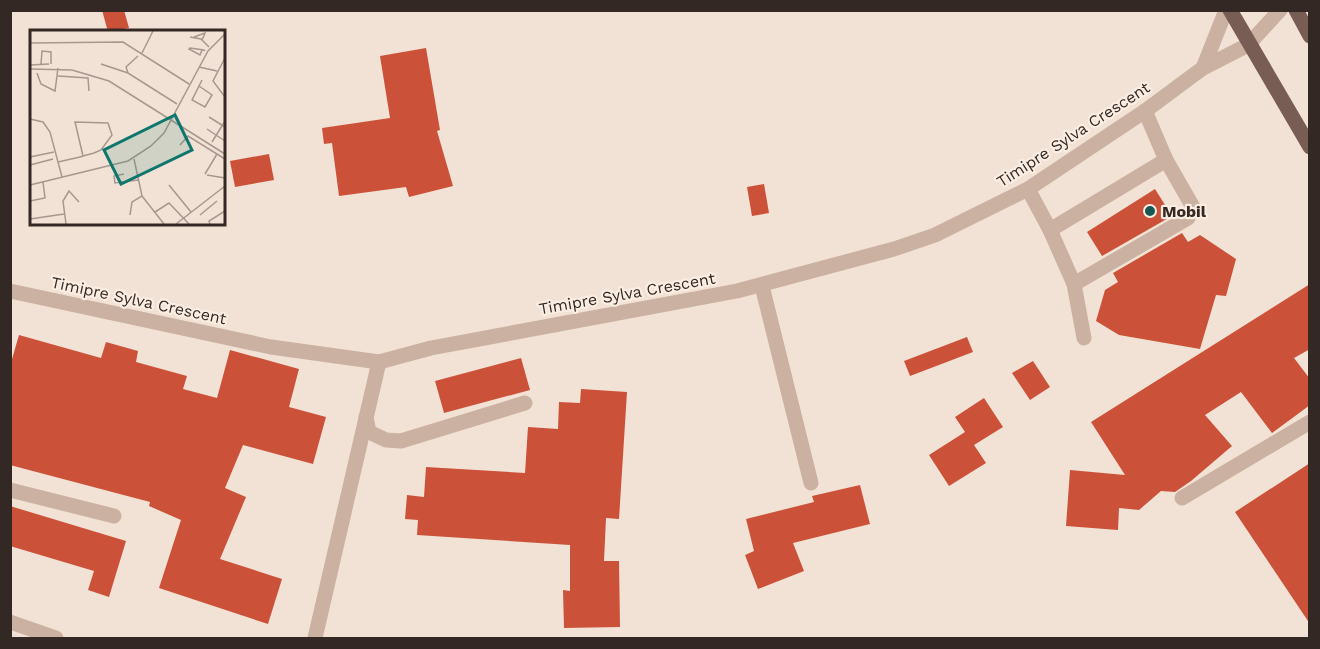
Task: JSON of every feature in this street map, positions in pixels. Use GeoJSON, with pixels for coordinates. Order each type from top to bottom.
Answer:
{"type":"FeatureCollection","features":[{"type":"Feature","properties":{"kind":"main road"},"geometry":{"type":"LineString","coordinates":[[1228,10],[1310,147]]}},
{"type":"Feature","properties":{"kind":"main road"},"geometry":{"type":"LineString","coordinates":[[1296,10],[1310,36]]}},
{"type":"Feature","properties":{"kind":"street"},"geometry":{"type":"LineString","coordinates":[[1203,68],[1228,10]]}},
{"type":"Feature","properties":{"kind":"street","name":"Timipre Sylva Crescent"},"geometry":{"type":"LineString","coordinates":[[10,291],[271,347],[379,362],[431,348],[762,286],[894,249],[935,235],[1028,189],[1145,111],[1203,68],[1248,45],[1280,10]]}},
{"type":"Feature","properties":{"kind":"street"},"geometry":{"type":"LineString","coordinates":[[1074,284],[1188,218],[1193,207],[1166,160],[1145,111]]}},
{"type":"Feature","properties":{"kind":"street"},"geometry":{"type":"LineString","coordinates":[[1050,230],[1166,160]]}},
{"type":"Feature","properties":{"kind":"street"},"geometry":{"type":"LineString","coordinates":[[1028,189],[1050,230],[1074,284],[1084,338]]}},
{"type":"Feature","properties":{"kind":"street"},"geometry":{"type":"LineString","coordinates":[[762,286],[811,483]]}},
{"type":"Feature","properties":{"kind":"street"},"geometry":{"type":"LineString","coordinates":[[315,639],[379,362]]}},
{"type":"Feature","properties":{"kind":"street"},"geometry":{"type":"LineString","coordinates":[[366,417],[369,432],[386,440],[401,441],[525,404]]}},
{"type":"Feature","properties":{"kind":"street"},"geometry":{"type":"LineString","coordinates":[[1182,498],[1310,422]]}},
{"type":"Feature","properties":{"kind":"street"},"geometry":{"type":"LineString","coordinates":[[10,490],[114,516]]}},
{"type":"Feature","properties":{"kind":"street"},"geometry":{"type":"LineString","coordinates":[[10,622],[56,639]]}},
{"type":"Feature","properties":{"kind":"building"},"geometry":{"type":"Polygon","coordinates":[[[102,10],[124,10],[129,28],[107,30],[102,10]]]}},
{"type":"Feature","properties":{"kind":"building"},"geometry":{"type":"Polygon","coordinates":[[[426,48],[440,130],[437,131],[453,186],[409,197],[406,187],[339,196],[332,143],[324,144],[322,128],[390,118],[380,56],[426,48]]]}},
{"type":"Feature","properties":{"kind":"building"},"geometry":{"type":"Polygon","coordinates":[[[269,154],[274,180],[235,187],[230,161],[269,154]]]}},
{"type":"Feature","properties":{"kind":"building"},"geometry":{"type":"Polygon","coordinates":[[[764,184],[769,213],[752,216],[747,187],[764,184]]]}},
{"type":"Feature","properties":{"kind":"building"},"geometry":{"type":"Polygon","coordinates":[[[1155,189],[1172,216],[1102,256],[1087,232],[1155,189]]]}},
{"type":"Feature","properties":{"kind":"building"},"geometry":{"type":"Polygon","coordinates":[[[1182,233],[1188,242],[1200,235],[1236,259],[1226,296],[1216,295],[1200,349],[1119,335],[1096,321],[1105,290],[1118,282],[1113,273],[1182,233]]]}},
{"type":"Feature","properties":{"kind":"building"},"geometry":{"type":"Polygon","coordinates":[[[1310,284],[1310,349],[1294,358],[1310,379],[1310,405],[1272,433],[1241,392],[1205,415],[1232,446],[1191,481],[1175,492],[1161,491],[1139,510],[1119,508],[1118,530],[1066,526],[1070,470],[1125,475],[1091,422],[1310,284]]]}},
{"type":"Feature","properties":{"kind":"building"},"geometry":{"type":"Polygon","coordinates":[[[19,335],[101,358],[106,342],[138,351],[136,362],[187,376],[183,389],[217,398],[230,350],[299,369],[289,407],[326,417],[313,464],[243,445],[225,488],[246,497],[220,559],[282,579],[268,624],[159,588],[181,520],[149,506],[150,502],[10,465],[10,366],[19,335]]]}},
{"type":"Feature","properties":{"kind":"building"},"geometry":{"type":"Polygon","coordinates":[[[967,337],[973,352],[910,376],[904,361],[967,337]]]}},
{"type":"Feature","properties":{"kind":"building"},"geometry":{"type":"Polygon","coordinates":[[[521,358],[530,390],[444,413],[435,381],[521,358]]]}},
{"type":"Feature","properties":{"kind":"building"},"geometry":{"type":"Polygon","coordinates":[[[1033,361],[1050,387],[1030,400],[1012,373],[1033,361]]]}},
{"type":"Feature","properties":{"kind":"building"},"geometry":{"type":"Polygon","coordinates":[[[581,389],[627,392],[619,519],[606,518],[604,561],[619,561],[620,627],[564,628],[563,590],[570,591],[570,545],[417,535],[418,520],[405,519],[407,495],[424,497],[426,467],[525,473],[528,427],[558,429],[559,402],[580,403],[581,389]]]}},
{"type":"Feature","properties":{"kind":"building"},"geometry":{"type":"Polygon","coordinates":[[[984,398],[1003,427],[974,445],[986,463],[949,486],[929,455],[965,432],[955,417],[984,398]]]}},
{"type":"Feature","properties":{"kind":"building"},"geometry":{"type":"Polygon","coordinates":[[[1310,463],[1310,624],[1235,512],[1310,463]]]}},
{"type":"Feature","properties":{"kind":"building"},"geometry":{"type":"Polygon","coordinates":[[[860,485],[870,524],[793,543],[804,571],[758,589],[745,555],[754,551],[746,519],[814,502],[812,496],[860,485]]]}},
{"type":"Feature","properties":{"kind":"building"},"geometry":{"type":"Polygon","coordinates":[[[10,506],[126,541],[109,597],[88,590],[94,571],[10,546],[10,506]]]}},
{"type":"Feature","properties":{"kind":"place","name":"Mobil"},"geometry":{"type":"Point","coordinates":[1150,211]}}]}
